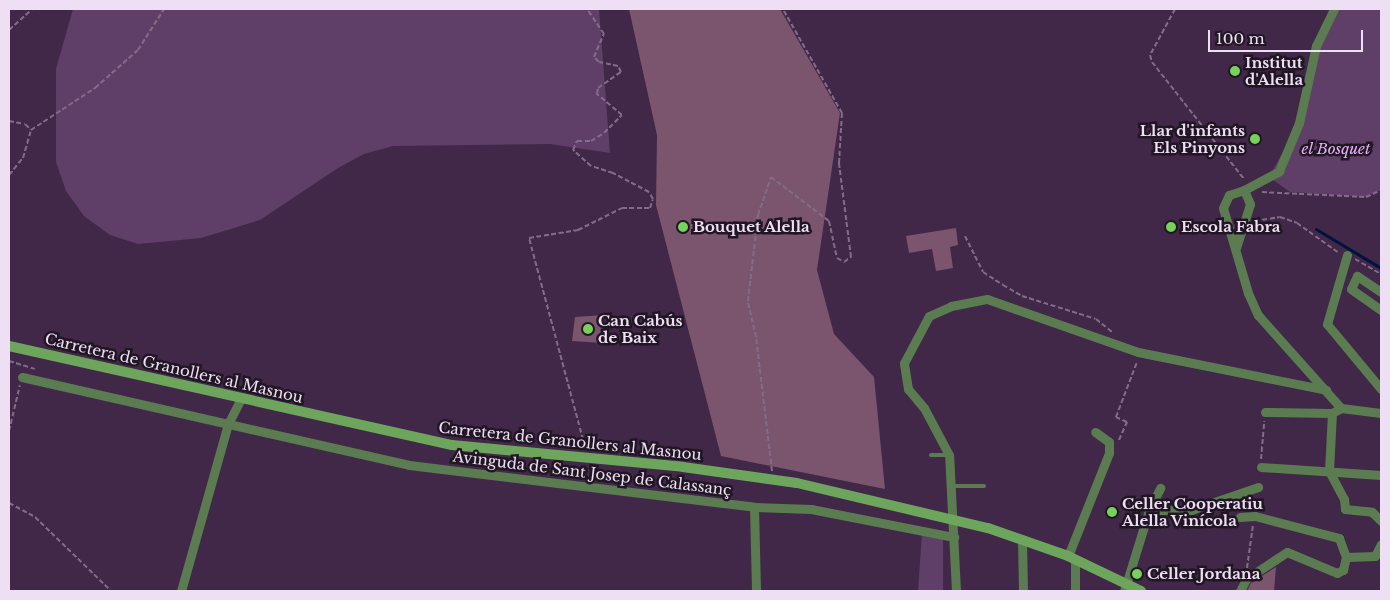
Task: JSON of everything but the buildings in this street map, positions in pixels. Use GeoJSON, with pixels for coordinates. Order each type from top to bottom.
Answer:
{"type":"FeatureCollection","features":[{"type":"Feature","properties":{"kind":"main road","name":"Carretera de Granollers al Masnou"},"geometry":{"type":"LineString","coordinates":[[9,346],[240,400],[452,445],[772,478],[954,519],[1022,539],[1071,558],[1124,587],[1141,591]]}},
{"type":"Feature","properties":{"kind":"street"},"geometry":{"type":"LineString","coordinates":[[1334,9],[1316,46],[1299,123],[1279,171],[1229,195],[1223,208],[1258,315],[1340,408]]}},
{"type":"Feature","properties":{"kind":"street"},"geometry":{"type":"LineString","coordinates":[[1236,248],[1245,222],[1250,197],[1247,188]]}},
{"type":"Feature","properties":{"kind":"street"},"geometry":{"type":"LineString","coordinates":[[1346,255],[1327,324],[1381,389]]}},
{"type":"Feature","properties":{"kind":"street"},"geometry":{"type":"LineString","coordinates":[[1381,292],[1357,276],[1351,289],[1381,310]]}},
{"type":"Feature","properties":{"kind":"street"},"geometry":{"type":"LineString","coordinates":[[956,591],[954,519],[949,455],[924,408],[908,389],[904,362],[930,316],[951,306],[987,299],[1138,352],[1326,390]]}},
{"type":"Feature","properties":{"kind":"street","name":"Avinguda de Sant Josep de Calassanç"},"geometry":{"type":"LineString","coordinates":[[22,377],[409,465],[754,507],[827,511],[954,537]]}},
{"type":"Feature","properties":{"kind":"street"},"geometry":{"type":"LineString","coordinates":[[180,591],[228,424],[240,400]]}},
{"type":"Feature","properties":{"kind":"street"},"geometry":{"type":"LineString","coordinates":[[1265,412],[1332,413],[1340,408],[1381,412]]}},
{"type":"Feature","properties":{"kind":"street"},"geometry":{"type":"LineString","coordinates":[[1332,413],[1329,472],[1344,499],[1345,509],[1372,512],[1381,522]]}},
{"type":"Feature","properties":{"kind":"street"},"geometry":{"type":"LineString","coordinates":[[1075,591],[1071,558],[1106,464],[1109,446],[1104,436],[1095,432]]}},
{"type":"Feature","properties":{"kind":"street"},"geometry":{"type":"LineString","coordinates":[[1261,467],[1381,475]]}},
{"type":"Feature","properties":{"kind":"street"},"geometry":{"type":"LineString","coordinates":[[1149,510],[1191,510],[1258,487]]}},
{"type":"Feature","properties":{"kind":"street"},"geometry":{"type":"LineString","coordinates":[[1124,587],[1149,510],[1160,488]]}},
{"type":"Feature","properties":{"kind":"street"},"geometry":{"type":"LineString","coordinates":[[754,507],[756,591]]}},
{"type":"Feature","properties":{"kind":"street"},"geometry":{"type":"LineString","coordinates":[[1240,517],[1255,516],[1339,538],[1346,557],[1343,570],[1337,573],[1287,552],[1251,576],[1240,591]]}},
{"type":"Feature","properties":{"kind":"street"},"geometry":{"type":"LineString","coordinates":[[1022,539],[1022,591]]}},
{"type":"Feature","properties":{"kind":"street"},"geometry":{"type":"LineString","coordinates":[[1346,557],[1375,556],[1381,544]]}},
{"type":"Feature","properties":{"kind":"lane"},"geometry":{"type":"LineString","coordinates":[[931,455],[949,455]]}},
{"type":"Feature","properties":{"kind":"lane"},"geometry":{"type":"LineString","coordinates":[[952,486],[984,486]]}},
{"type":"Feature","properties":{"kind":"path"},"geometry":{"type":"LineString","coordinates":[[9,30],[32,9]]}},
{"type":"Feature","properties":{"kind":"path"},"geometry":{"type":"LineString","coordinates":[[9,175],[24,158],[31,130],[94,88],[138,50],[164,9]]}},
{"type":"Feature","properties":{"kind":"path"},"geometry":{"type":"LineString","coordinates":[[586,9],[604,34],[594,57],[599,62],[618,66],[621,72],[598,88],[597,94],[622,115],[604,133],[591,141],[577,141],[574,150],[591,166],[613,173],[649,192],[653,199],[650,208],[622,208],[578,230],[529,238],[589,460]]}},
{"type":"Feature","properties":{"kind":"path"},"geometry":{"type":"LineString","coordinates":[[772,478],[756,337],[748,301],[758,214],[771,177],[830,221],[837,258],[844,262],[851,258],[839,163],[842,113],[783,9]]}},
{"type":"Feature","properties":{"kind":"path"},"geometry":{"type":"LineString","coordinates":[[1175,9],[1150,55],[1152,62],[1247,188]]}},
{"type":"Feature","properties":{"kind":"path"},"geometry":{"type":"LineString","coordinates":[[9,121],[25,124],[31,130]]}},
{"type":"Feature","properties":{"kind":"path"},"geometry":{"type":"LineString","coordinates":[[1250,197],[1262,191],[1366,197],[1381,190]]}},
{"type":"Feature","properties":{"kind":"path"},"geometry":{"type":"LineString","coordinates":[[1245,222],[1280,217],[1297,223],[1346,255],[1381,274]]}},
{"type":"Feature","properties":{"kind":"path"},"geometry":{"type":"LineString","coordinates":[[964,236],[983,272],[1022,296],[1096,319],[1119,338],[1121,345]]}},
{"type":"Feature","properties":{"kind":"path"},"geometry":{"type":"LineString","coordinates":[[1109,446],[1118,441],[1127,422],[1116,417],[1137,366],[1138,352]]}},
{"type":"Feature","properties":{"kind":"path"},"geometry":{"type":"LineString","coordinates":[[9,431],[22,377]]}},
{"type":"Feature","properties":{"kind":"path"},"geometry":{"type":"LineString","coordinates":[[9,503],[35,517],[111,591]]}},
{"type":"Feature","properties":{"kind":"path"},"geometry":{"type":"LineString","coordinates":[[1251,576],[1247,568],[1255,516]]}},
{"type":"Feature","properties":{"kind":"green space"},"geometry":{"type":"Polygon","coordinates":[[[73,9],[599,9],[610,153],[550,144],[393,146],[364,154],[338,168],[260,220],[201,238],[138,244],[110,235],[84,216],[66,191],[56,162],[56,69],[73,9]]]}},
{"type":"Feature","properties":{"kind":"green space","name":"el Bosquet"},"geometry":{"type":"Polygon","coordinates":[[[1334,9],[1381,9],[1381,190],[1366,197],[1290,192],[1269,177],[1299,123],[1312,67],[1334,9]]]}},
{"type":"Feature","properties":{"kind":"green space"},"geometry":{"type":"Polygon","coordinates":[[[922,533],[943,537],[943,591],[918,591],[922,533]]]}},
{"type":"Feature","properties":{"kind":"waterway"},"geometry":{"type":"LineString","coordinates":[[1316,229],[1381,268]]}},
{"type":"Feature","properties":{"kind":"place","name":"Institut d'Alella"},"geometry":{"type":"Point","coordinates":[1235,71]}},
{"type":"Feature","properties":{"kind":"place","name":"Llar d'infants Els Pinyons"},"geometry":{"type":"Point","coordinates":[1255,139]}},
{"type":"Feature","properties":{"kind":"place","name":"Bouquet Alella"},"geometry":{"type":"Point","coordinates":[683,227]}},
{"type":"Feature","properties":{"kind":"place","name":"Escola Fabra"},"geometry":{"type":"Point","coordinates":[1171,227]}},
{"type":"Feature","properties":{"kind":"place","name":"Can Cabús de Baix"},"geometry":{"type":"Point","coordinates":[588,329]}},
{"type":"Feature","properties":{"kind":"place","name":"Celler Cooperatiu Alella Vinícola"},"geometry":{"type":"Point","coordinates":[1112,512]}},
{"type":"Feature","properties":{"kind":"place","name":"Celler Jordana"},"geometry":{"type":"Point","coordinates":[1137,574]}}]}
